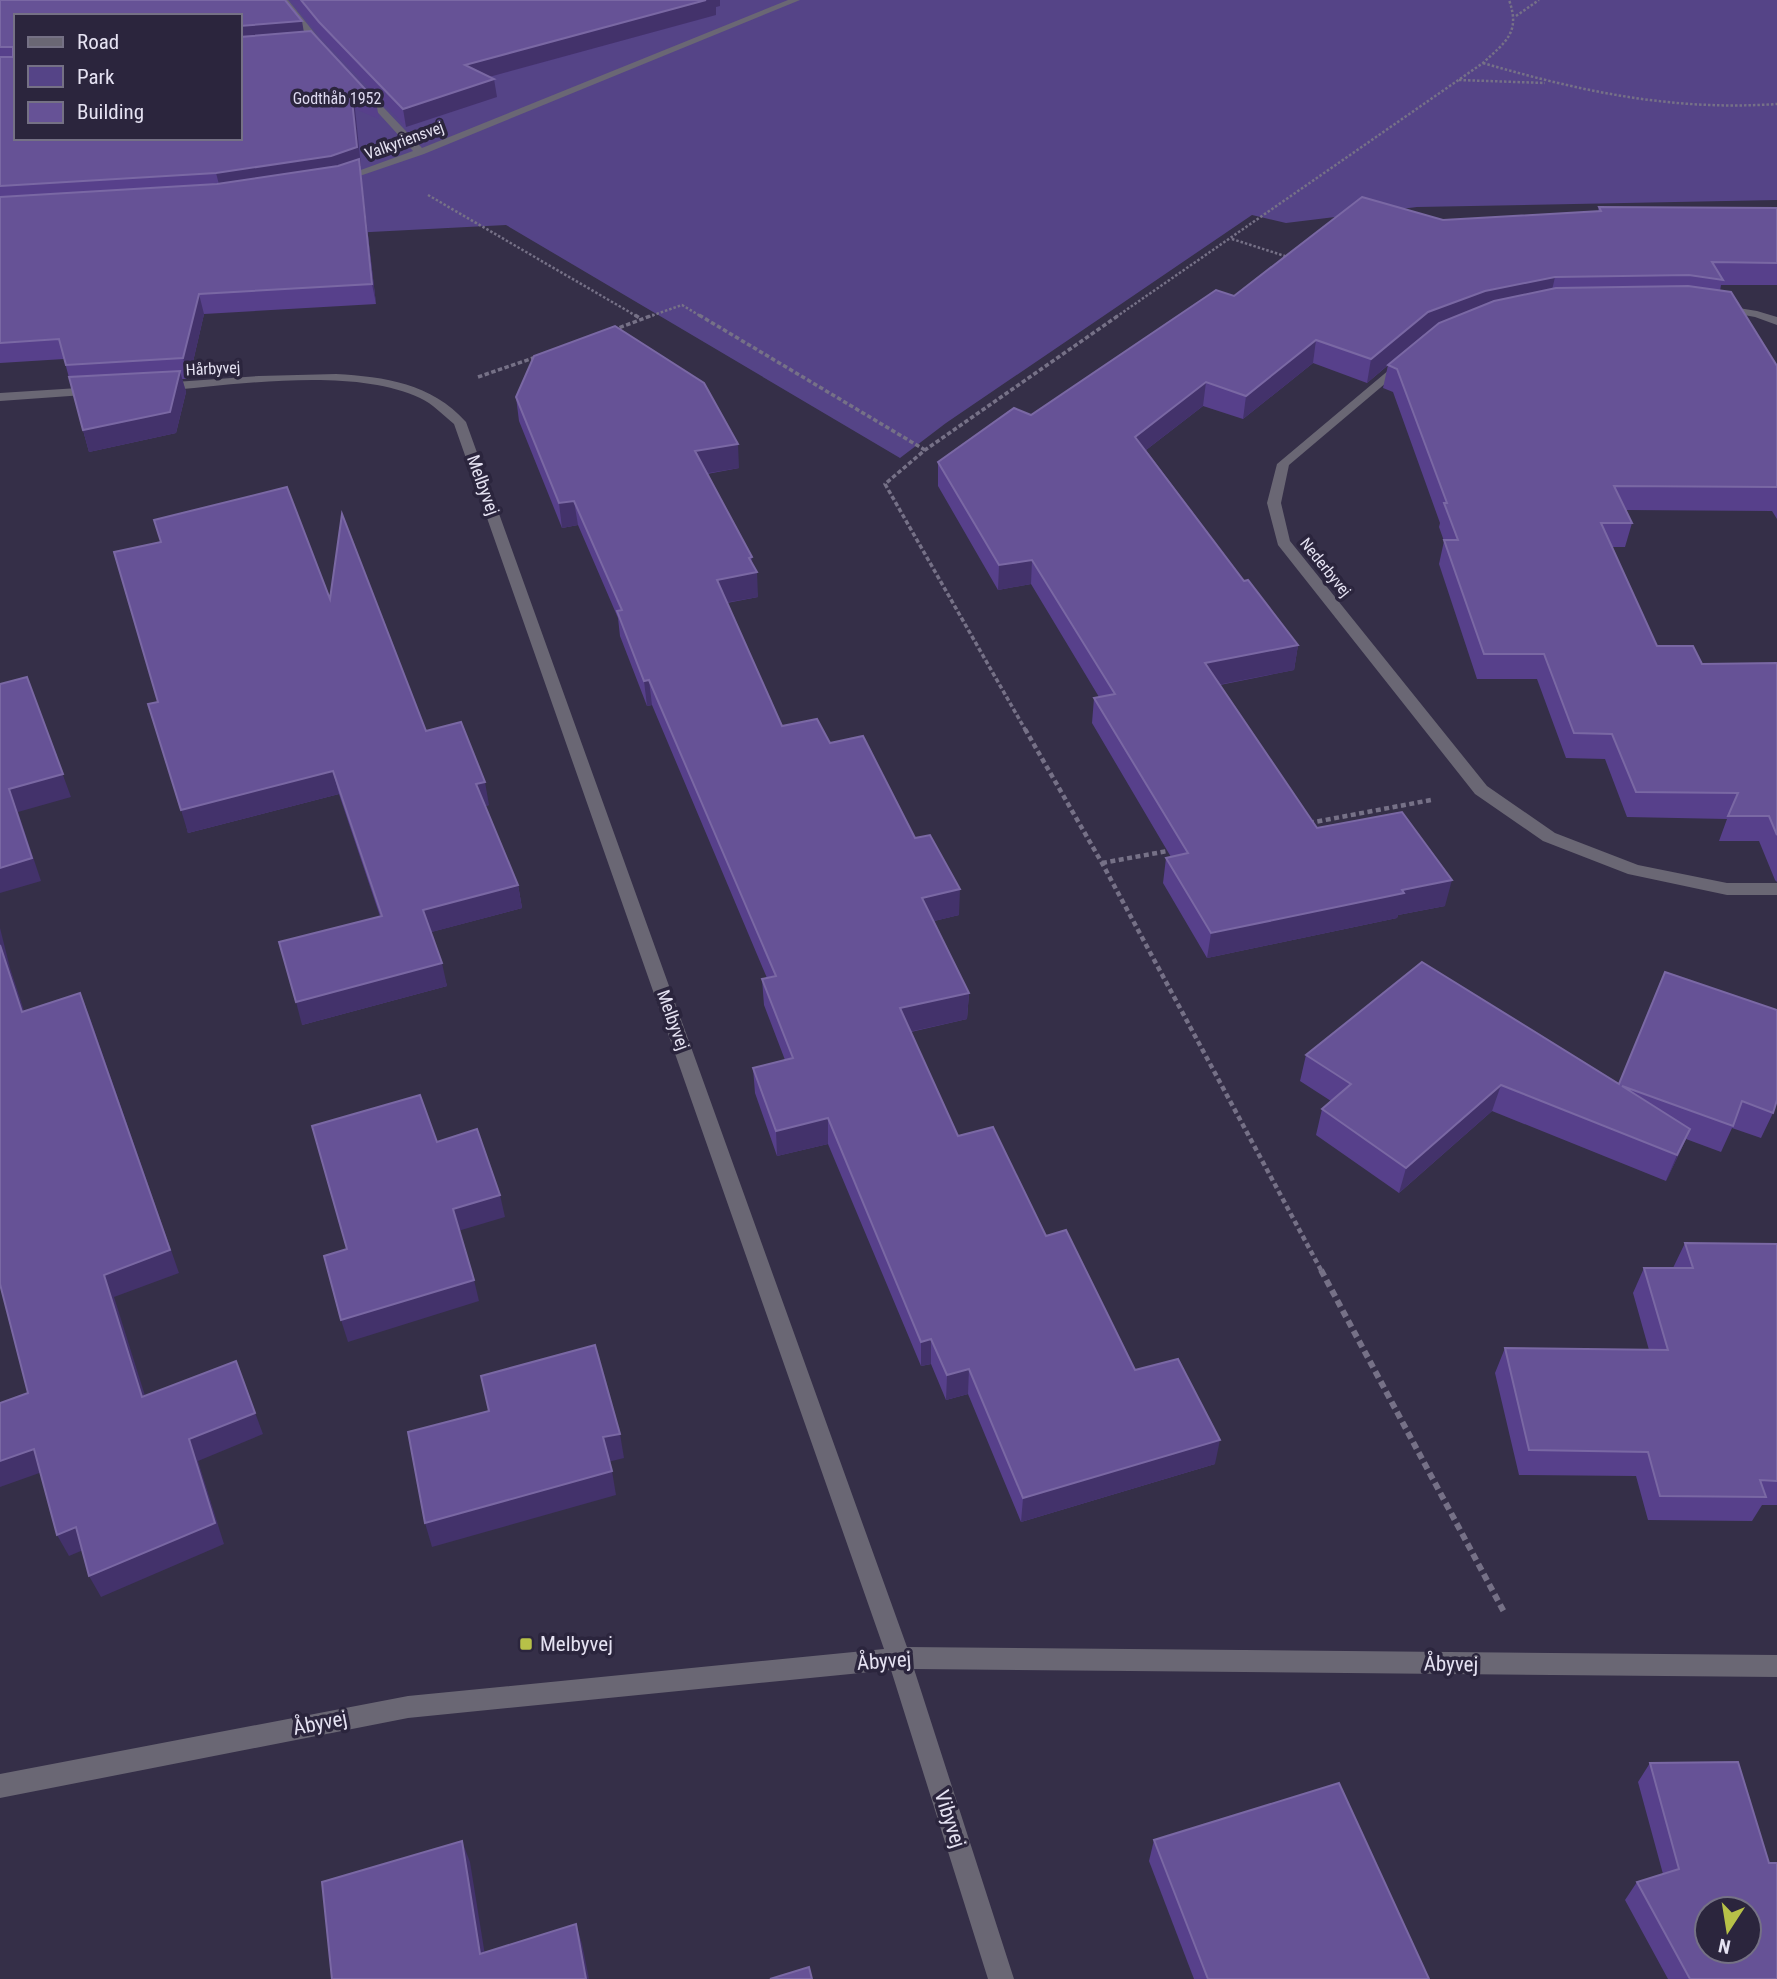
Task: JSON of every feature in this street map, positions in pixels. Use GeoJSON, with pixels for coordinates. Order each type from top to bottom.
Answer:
{"type":"FeatureCollection","features":[{"type":"Feature","properties":{"kind":"street"},"geometry":{"type":"LineString","coordinates":[[283,0],[327,53]]}},
{"type":"Feature","properties":{"kind":"street","name":"Valkyriensvej"},"geometry":{"type":"LineString","coordinates":[[325,182],[420,152],[796,0]]}},
{"type":"Feature","properties":{"kind":"street"},"geometry":{"type":"LineString","coordinates":[[304,44],[317,43]]}},
{"type":"Feature","properties":{"kind":"street"},"geometry":{"type":"LineString","coordinates":[[355,83],[420,152]]}},
{"type":"Feature","properties":{"kind":"street"},"geometry":{"type":"LineString","coordinates":[[1707,306],[1757,314],[1777,321]]}},
{"type":"Feature","properties":{"kind":"street","name":"Nederbyvej"},"geometry":{"type":"LineString","coordinates":[[1409,357],[1283,464],[1274,503],[1283,541],[1481,790],[1549,837],[1634,870],[1727,890],[1777,889]]}},
{"type":"Feature","properties":{"kind":"street","name":"Hårbyvej"},"geometry":{"type":"LineString","coordinates":[[151,388],[330,377],[386,381],[426,395]]}},
{"type":"Feature","properties":{"kind":"street"},"geometry":{"type":"LineString","coordinates":[[0,397],[110,390]]}},
{"type":"Feature","properties":{"kind":"street","name":"Melbyvej"},"geometry":{"type":"LineString","coordinates":[[426,395],[460,422],[900,1658]]}},
{"type":"Feature","properties":{"kind":"street","name":"Åbyvej"},"geometry":{"type":"LineString","coordinates":[[0,1786],[408,1707],[900,1658],[1777,1666]]}},
{"type":"Feature","properties":{"kind":"street","name":"Vibyvej"},"geometry":{"type":"LineString","coordinates":[[900,1658],[1001,1979]]}},
{"type":"Feature","properties":{"kind":"path"},"geometry":{"type":"LineString","coordinates":[[1509,0],[1516,16],[1514,33],[1483,63],[925,450],[886,484],[1102,863],[1533,1665]]}},
{"type":"Feature","properties":{"kind":"path"},"geometry":{"type":"LineString","coordinates":[[1516,16],[1539,0]]}},
{"type":"Feature","properties":{"kind":"path"},"geometry":{"type":"LineString","coordinates":[[1483,63],[1553,83],[1650,103],[1735,108],[1777,104]]}},
{"type":"Feature","properties":{"kind":"path"},"geometry":{"type":"LineString","coordinates":[[1459,80],[1553,83]]}},
{"type":"Feature","properties":{"kind":"path"},"geometry":{"type":"LineString","coordinates":[[385,164],[414,187],[642,320]]}},
{"type":"Feature","properties":{"kind":"path"},"geometry":{"type":"LineString","coordinates":[[1232,239],[1298,260]]}},
{"type":"Feature","properties":{"kind":"path"},"geometry":{"type":"LineString","coordinates":[[604,333],[682,305],[925,450]]}},
{"type":"Feature","properties":{"kind":"path"},"geometry":{"type":"LineString","coordinates":[[426,395],[540,355]]}},
{"type":"Feature","properties":{"kind":"path"},"geometry":{"type":"LineString","coordinates":[[1305,824],[1481,790]]}},
{"type":"Feature","properties":{"kind":"path"},"geometry":{"type":"LineString","coordinates":[[1102,863],[1183,848]]}},
{"type":"Feature","properties":{"kind":"green space","name":"Godthåb 1952"},"geometry":{"type":"Polygon","coordinates":[[[0,0],[1777,0],[1777,200],[1417,207],[1286,223],[1252,215],[946,423],[900,458],[506,225],[0,251],[0,0]]]}},
{"type":"Feature","properties":{"kind":"building"},"geometry":{"type":"Polygon","coordinates":[[[0,0],[285,0],[302,21],[242,26],[242,14],[14,14],[14,140],[242,140],[242,37],[311,31],[376,101],[351,91],[357,147],[331,156],[216,173],[0,186],[0,57],[13,57],[13,47],[0,47],[0,0]]]}},
{"type":"Feature","properties":{"kind":"building"},"geometry":{"type":"Polygon","coordinates":[[[301,0],[706,0],[465,65],[494,79],[403,109],[301,0]]]}},
{"type":"Feature","properties":{"kind":"building"},"geometry":{"type":"Polygon","coordinates":[[[359,159],[372,284],[199,294],[183,358],[66,365],[59,339],[0,343],[0,197],[217,184],[338,166],[359,159]]]}},
{"type":"Feature","properties":{"kind":"building"},"geometry":{"type":"Polygon","coordinates":[[[1362,197],[1443,220],[1601,211],[1599,207],[1777,208],[1777,263],[1712,262],[1723,280],[1689,275],[1555,277],[1485,291],[1428,312],[1371,359],[1316,340],[1246,396],[1206,382],[1135,437],[1244,581],[1248,580],[1298,645],[1205,663],[1317,828],[1402,812],[1452,880],[1402,890],[1404,893],[1211,933],[1166,858],[1188,853],[1094,698],[1115,694],[1032,560],[999,565],[938,462],[1014,408],[1031,415],[1216,290],[1234,296],[1362,197]]]}},
{"type":"Feature","properties":{"kind":"building"},"geometry":{"type":"Polygon","coordinates":[[[1688,286],[1731,292],[1777,366],[1777,487],[1614,486],[1632,523],[1601,523],[1657,646],[1693,646],[1702,664],[1777,663],[1777,835],[1769,816],[1728,816],[1738,793],[1636,792],[1612,734],[1574,733],[1544,654],[1484,654],[1444,540],[1458,540],[1444,503],[1447,503],[1397,369],[1388,365],[1439,323],[1494,301],[1556,288],[1688,286]]]}},
{"type":"Feature","properties":{"kind":"building"},"geometry":{"type":"Polygon","coordinates":[[[615,326],[704,383],[738,444],[695,451],[752,557],[749,558],[757,572],[717,580],[782,726],[817,719],[830,743],[863,736],[915,838],[930,835],[960,889],[922,898],[969,993],[900,1008],[958,1136],[993,1127],[1046,1236],[1066,1230],[1135,1370],[1178,1359],[1220,1440],[1023,1498],[969,1369],[947,1375],[931,1339],[921,1342],[828,1118],[776,1131],[753,1068],[793,1058],[762,979],[776,976],[649,680],[644,681],[617,611],[622,610],[574,501],[559,503],[516,397],[534,356],[615,326]]]}},
{"type":"Feature","properties":{"kind":"building"},"geometry":{"type":"Polygon","coordinates":[[[180,371],[170,412],[83,430],[69,377],[180,371]]]}},
{"type":"Feature","properties":{"kind":"building"},"geometry":{"type":"Polygon","coordinates":[[[287,487],[330,599],[342,514],[426,731],[461,722],[485,782],[476,784],[518,885],[423,910],[442,963],[296,1002],[279,942],[382,916],[333,771],[181,810],[148,704],[158,702],[114,552],[161,542],[154,520],[287,487]]]}},
{"type":"Feature","properties":{"kind":"building"},"geometry":{"type":"Polygon","coordinates":[[[27,677],[63,774],[9,789],[32,858],[0,868],[0,684],[27,677]]]}},
{"type":"Feature","properties":{"kind":"building"},"geometry":{"type":"Polygon","coordinates":[[[0,945],[22,1012],[80,993],[170,1250],[104,1275],[142,1397],[236,1361],[255,1413],[189,1439],[215,1523],[89,1576],[76,1527],[57,1535],[34,1449],[0,1461],[0,1403],[28,1393],[0,1284],[0,945]]]}},
{"type":"Feature","properties":{"kind":"building"},"geometry":{"type":"Polygon","coordinates":[[[1422,962],[1619,1084],[1665,972],[1777,1010],[1777,1100],[1773,1113],[1742,1101],[1733,1126],[1622,1086],[1690,1129],[1677,1155],[1501,1085],[1406,1168],[1322,1109],[1351,1084],[1306,1055],[1422,962]]]}},
{"type":"Feature","properties":{"kind":"building"},"geometry":{"type":"Polygon","coordinates":[[[420,1095],[437,1142],[477,1129],[500,1195],[453,1209],[474,1280],[341,1320],[324,1256],[347,1249],[312,1126],[420,1095]]]}},
{"type":"Feature","properties":{"kind":"building"},"geometry":{"type":"Polygon","coordinates":[[[1685,1243],[1777,1244],[1777,1481],[1760,1480],[1766,1497],[1660,1496],[1648,1452],[1529,1450],[1505,1348],[1668,1350],[1644,1268],[1693,1268],[1685,1243]]]}},
{"type":"Feature","properties":{"kind":"building"},"geometry":{"type":"Polygon","coordinates":[[[595,1345],[620,1434],[603,1437],[612,1471],[425,1523],[408,1432],[489,1411],[481,1376],[595,1345]]]}},
{"type":"Feature","properties":{"kind":"building"},"geometry":{"type":"Polygon","coordinates":[[[1738,1762],[1769,1863],[1777,1863],[1777,1979],[1690,1979],[1637,1882],[1679,1869],[1650,1763],[1738,1762]]]}},
{"type":"Feature","properties":{"kind":"building"},"geometry":{"type":"Polygon","coordinates":[[[1339,1783],[1429,1979],[1208,1979],[1154,1840],[1339,1783]]]}},
{"type":"Feature","properties":{"kind":"building"},"geometry":{"type":"Polygon","coordinates":[[[462,1841],[480,1954],[576,1924],[586,1979],[332,1979],[322,1882],[462,1841]]]}},
{"type":"Feature","properties":{"kind":"building"},"geometry":{"type":"Polygon","coordinates":[[[809,1967],[812,1979],[770,1979],[809,1967]]]}},
{"type":"Feature","properties":{"kind":"place","name":"Melbyvej"},"geometry":{"type":"Point","coordinates":[526,1644]}}]}
